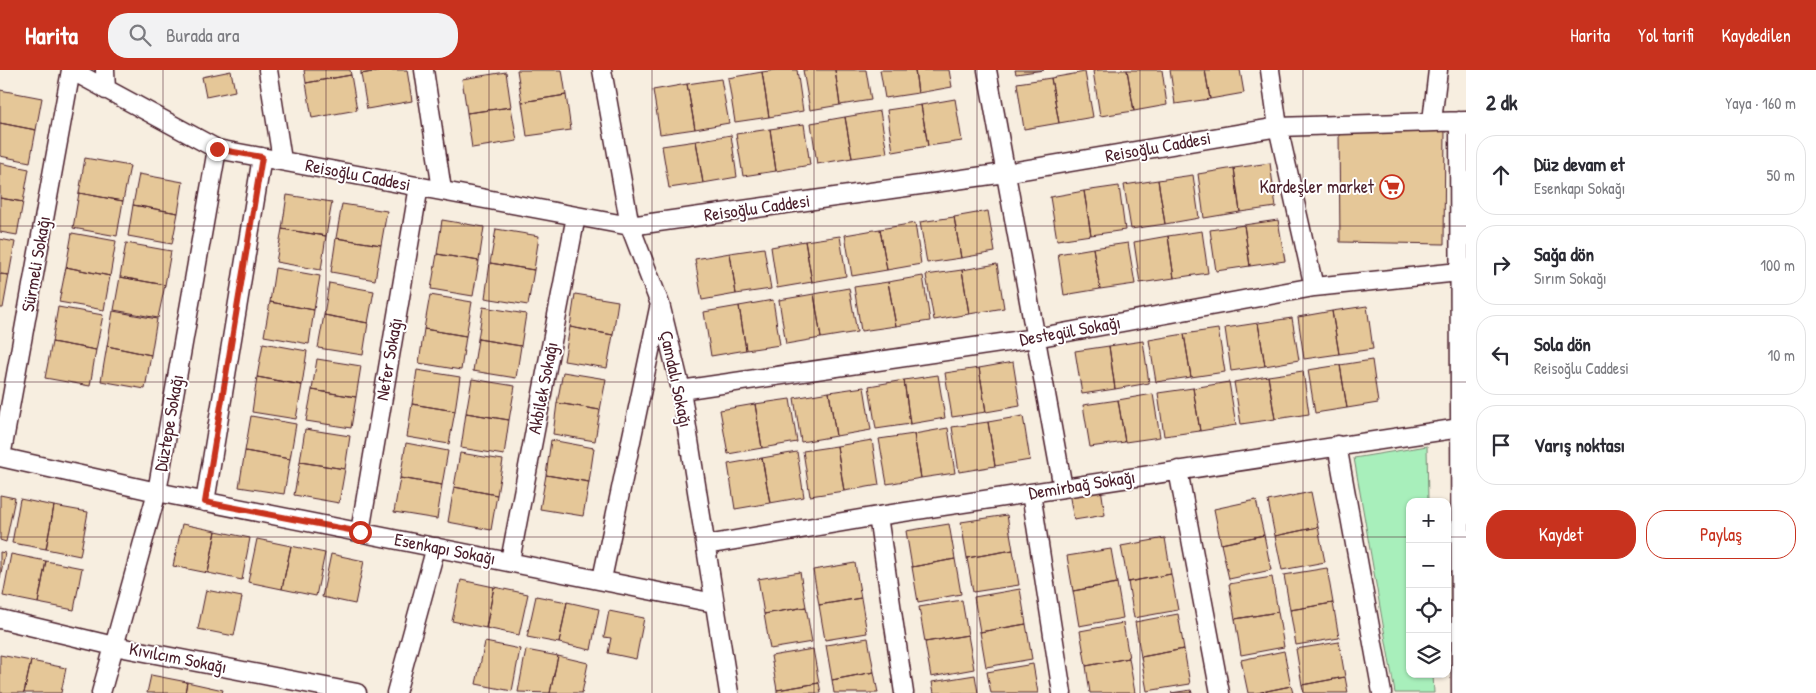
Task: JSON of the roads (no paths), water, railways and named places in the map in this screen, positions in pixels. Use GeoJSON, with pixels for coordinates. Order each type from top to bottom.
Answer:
{"type":"FeatureCollection","features":[{"type":"Feature","properties":{"kind":"street","name":"Reisoğlu Caddesi"},"geometry":{"type":"LineString","coordinates":[[71,70],[217,149],[630,226],[1005,173],[1278,127],[1462,121]]}},
{"type":"Feature","properties":{"kind":"street","name":"Sürmeli Sokağı"},"geometry":{"type":"LineString","coordinates":[[0,457],[71,70]]}},
{"type":"Feature","properties":{"kind":"street"},"geometry":{"type":"LineString","coordinates":[[104,70],[106,90]]}},
{"type":"Feature","properties":{"kind":"street"},"geometry":{"type":"LineString","coordinates":[[268,70],[282,160]]}},
{"type":"Feature","properties":{"kind":"street"},"geometry":{"type":"LineString","coordinates":[[424,70],[442,190]]}},
{"type":"Feature","properties":{"kind":"street","name":"Çamdalı Sokağı"},"geometry":{"type":"LineString","coordinates":[[602,70],[630,226],[660,304],[681,390],[729,693]]}},
{"type":"Feature","properties":{"kind":"street"},"geometry":{"type":"LineString","coordinates":[[987,70],[1063,488]]}},
{"type":"Feature","properties":{"kind":"street"},"geometry":{"type":"LineString","coordinates":[[1270,70],[1278,127],[1314,287]]}},
{"type":"Feature","properties":{"kind":"street"},"geometry":{"type":"LineString","coordinates":[[1432,121],[1438,70]]}},
{"type":"Feature","properties":{"kind":"street"},"geometry":{"type":"LineString","coordinates":[[1461,693],[1460,428],[1463,303],[1459,272],[1462,121]]}},
{"type":"Feature","properties":{"kind":"street","name":"Düztepe Sokağı"},"geometry":{"type":"LineString","coordinates":[[101,693],[157,492],[217,149]]}},
{"type":"Feature","properties":{"kind":"street"},"geometry":{"type":"LineString","coordinates":[[205,502],[262,157]]}},
{"type":"Feature","properties":{"kind":"street","name":"Nefer Sokağı"},"geometry":{"type":"LineString","coordinates":[[360,532],[419,186]]}},
{"type":"Feature","properties":{"kind":"street","name":"Akbilek Sokağı"},"geometry":{"type":"LineString","coordinates":[[510,561],[576,216]]}},
{"type":"Feature","properties":{"kind":"street","name":"Destegül Sokağı"},"geometry":{"type":"LineString","coordinates":[[681,390],[1036,338],[1314,287],[1459,272]]}},
{"type":"Feature","properties":{"kind":"street"},"geometry":{"type":"LineString","coordinates":[[602,580],[660,304]]}},
{"type":"Feature","properties":{"kind":"street","name":"Demirbağ Sokağı"},"geometry":{"type":"LineString","coordinates":[[706,545],[878,516],[1460,428]]}},
{"type":"Feature","properties":{"kind":"street"},"geometry":{"type":"LineString","coordinates":[[1337,446],[1382,693]]}},
{"type":"Feature","properties":{"kind":"street","name":"Esenkapı Sokağı"},"geometry":{"type":"LineString","coordinates":[[0,457],[205,502],[714,603]]}},
{"type":"Feature","properties":{"kind":"street"},"geometry":{"type":"LineString","coordinates":[[1178,470],[1220,693]]}},
{"type":"Feature","properties":{"kind":"street"},"geometry":{"type":"LineString","coordinates":[[1031,493],[1062,693]]}},
{"type":"Feature","properties":{"kind":"street"},"geometry":{"type":"LineString","coordinates":[[878,516],[904,693]]}},
{"type":"Feature","properties":{"kind":"street"},"geometry":{"type":"LineString","coordinates":[[396,693],[436,547]]}},
{"type":"Feature","properties":{"kind":"street","name":"Kıvılcım Sokağı"},"geometry":{"type":"LineString","coordinates":[[0,619],[114,646],[357,693]]}},
{"type":"Feature","properties":{"kind":"place","name":"Kardeşler market"},"geometry":{"type":"Point","coordinates":[1392,187]}}]}
